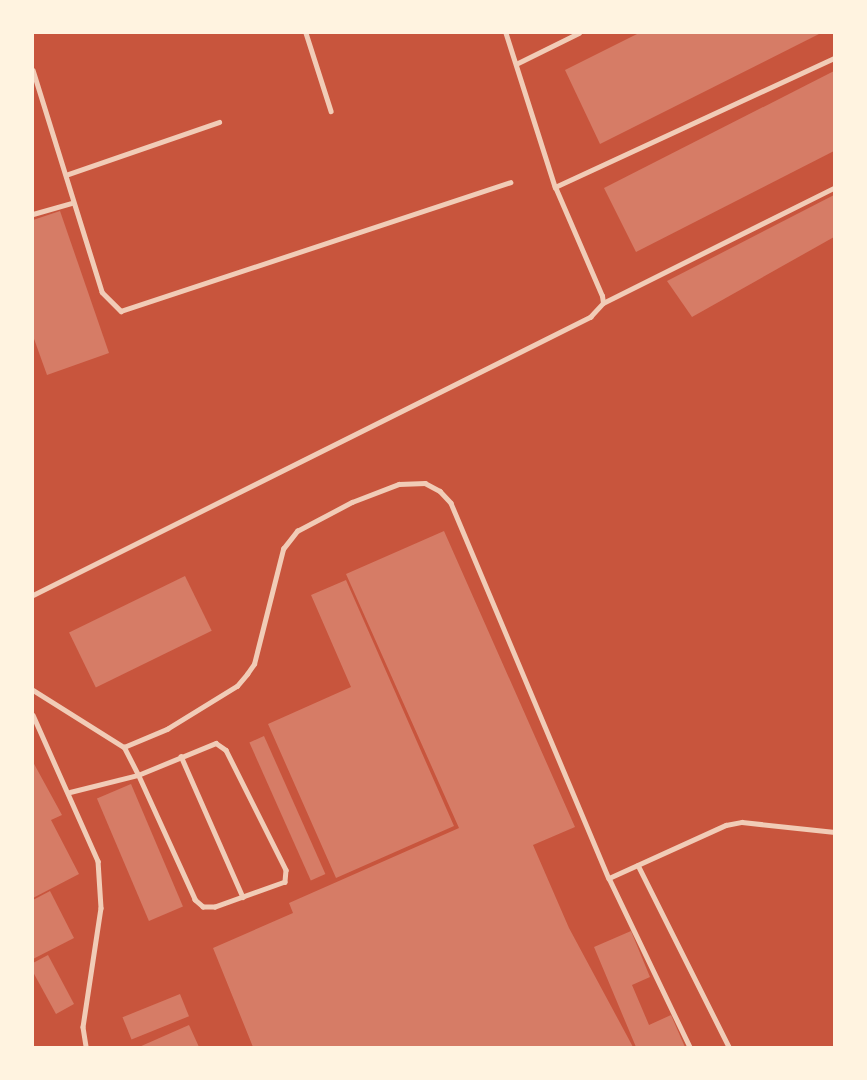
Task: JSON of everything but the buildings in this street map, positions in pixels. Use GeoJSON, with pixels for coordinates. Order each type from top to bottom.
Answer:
{"type":"FeatureCollection","features":[{"type":"Feature","properties":{"kind":"lane"},"geometry":{"type":"LineString","coordinates":[[306,33],[331,111]]}},
{"type":"Feature","properties":{"kind":"lane"},"geometry":{"type":"LineString","coordinates":[[506,33],[555,187],[603,303]]}},
{"type":"Feature","properties":{"kind":"lane"},"geometry":{"type":"LineString","coordinates":[[516,64],[579,33]]}},
{"type":"Feature","properties":{"kind":"lane"},"geometry":{"type":"LineString","coordinates":[[555,187],[834,58]]}},
{"type":"Feature","properties":{"kind":"lane"},"geometry":{"type":"LineString","coordinates":[[33,70],[66,175],[72,203],[102,292],[121,311],[510,182]]}},
{"type":"Feature","properties":{"kind":"lane"},"geometry":{"type":"LineString","coordinates":[[66,175],[219,122]]}},
{"type":"Feature","properties":{"kind":"lane"},"geometry":{"type":"LineString","coordinates":[[33,595],[590,317],[603,303],[834,188]]}},
{"type":"Feature","properties":{"kind":"lane"},"geometry":{"type":"LineString","coordinates":[[33,214],[72,203]]}},
{"type":"Feature","properties":{"kind":"lane"},"geometry":{"type":"LineString","coordinates":[[124,747],[200,711],[237,686],[247,675],[254,664],[283,549],[297,531],[352,502],[399,484],[425,483],[451,503],[609,878],[690,1047]]}},
{"type":"Feature","properties":{"kind":"lane"},"geometry":{"type":"LineString","coordinates":[[33,690],[124,747],[138,775],[195,900],[203,907],[215,907],[285,882],[286,870],[226,750],[216,743],[138,775],[70,792]]}},
{"type":"Feature","properties":{"kind":"lane"},"geometry":{"type":"LineString","coordinates":[[33,714],[70,792],[98,861],[101,908],[83,1027],[86,1047]]}},
{"type":"Feature","properties":{"kind":"lane"},"geometry":{"type":"LineString","coordinates":[[181,756],[243,897]]}},
{"type":"Feature","properties":{"kind":"lane"},"geometry":{"type":"LineString","coordinates":[[609,878],[726,825],[742,822],[834,832]]}},
{"type":"Feature","properties":{"kind":"lane"},"geometry":{"type":"LineString","coordinates":[[638,865],[729,1047]]}}]}
